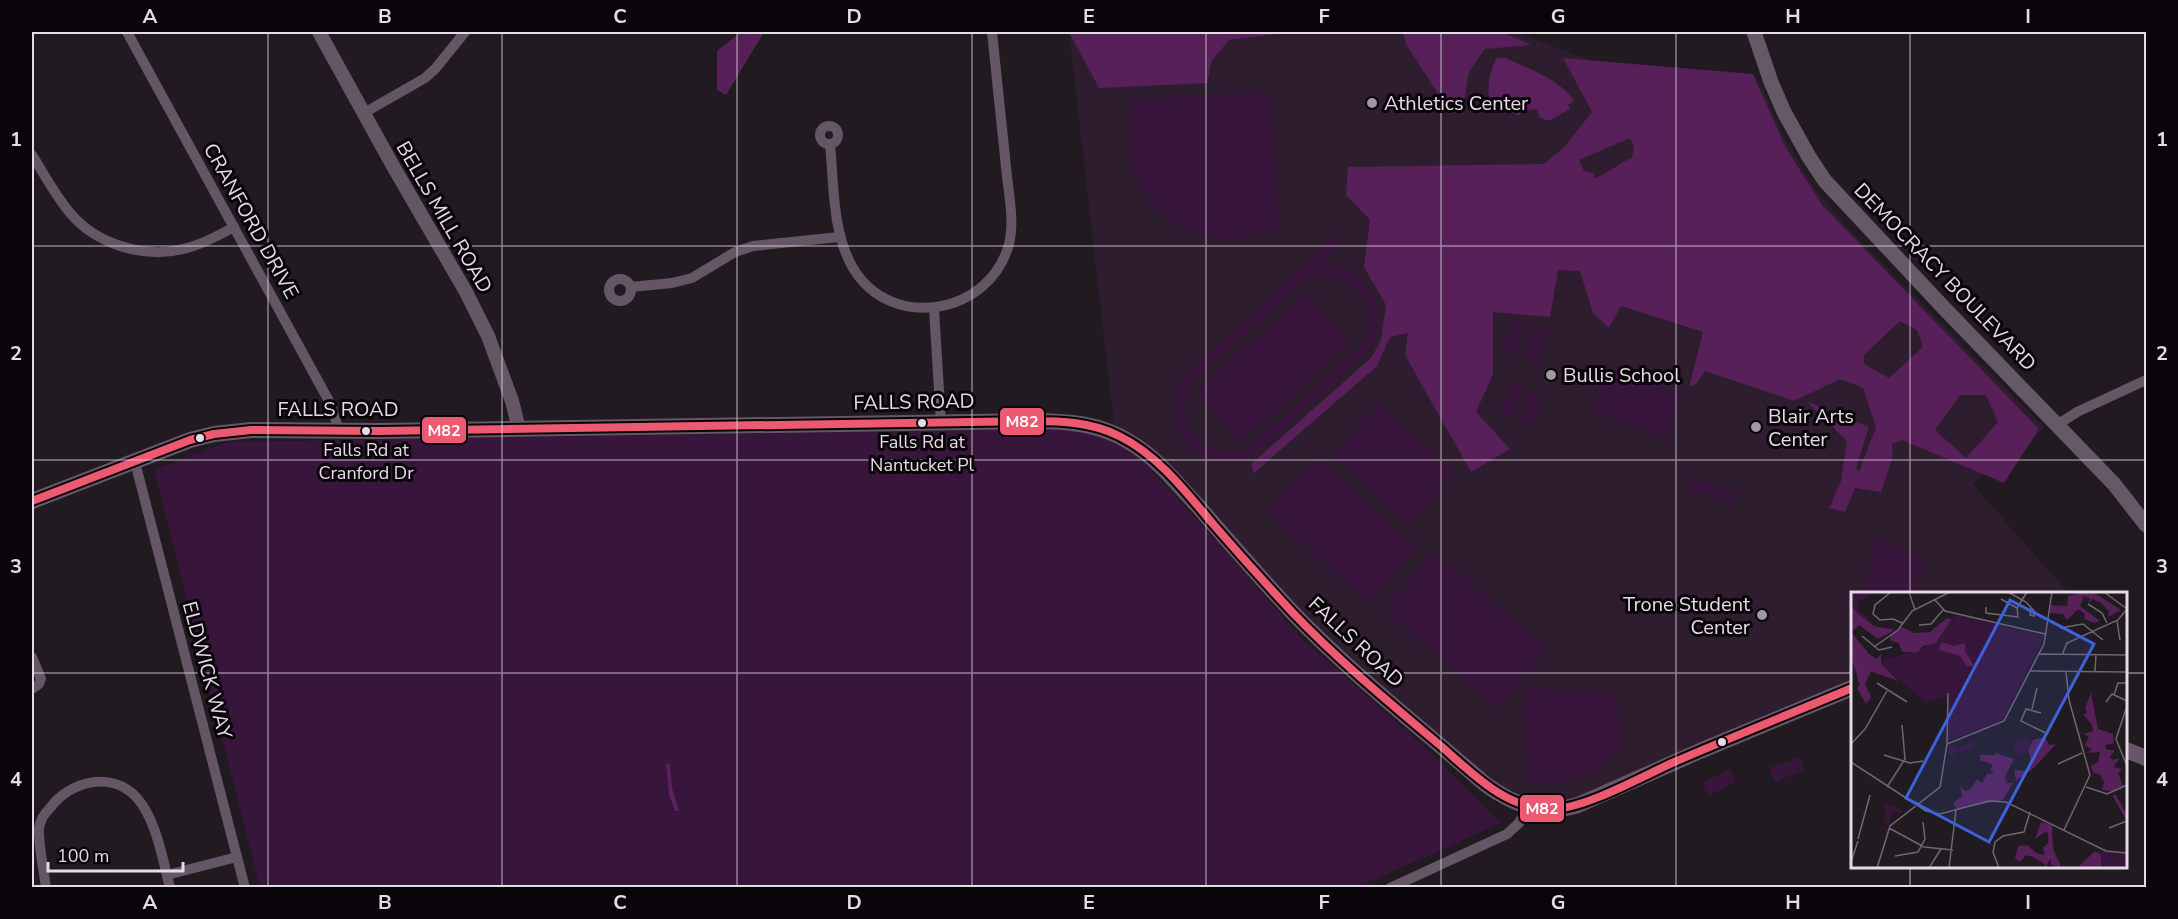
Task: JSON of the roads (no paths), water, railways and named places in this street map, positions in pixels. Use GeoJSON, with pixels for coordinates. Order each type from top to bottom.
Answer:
{"type":"FeatureCollection","features":[{"type":"Feature","properties":{"kind":"main road","name":"DEMOCRACY BOULEVARD"},"geometry":{"type":"LineString","coordinates":[[1754,32],[1784,112],[1825,181],[2114,484],[2146,525]]}},
{"type":"Feature","properties":{"kind":"main road","name":"FALLS ROAD"},"geometry":{"type":"LineString","coordinates":[[32,501],[190,440],[214,434],[251,430],[1073,423],[1095,427],[1132,443],[1148,454],[1180,486],[1295,614],[1335,654],[1485,784],[1502,797],[1527,807],[1560,809],[1578,804],[1851,688]]}},
{"type":"Feature","properties":{"kind":"main road"},"geometry":{"type":"LineString","coordinates":[[2127,750],[2146,758]]}},
{"type":"Feature","properties":{"kind":"street","name":"CRANFORD DRIVE"},"geometry":{"type":"LineString","coordinates":[[127,32],[330,403],[339,430]]}},
{"type":"Feature","properties":{"kind":"street","name":"BELLS MILL ROAD"},"geometry":{"type":"LineString","coordinates":[[319,32],[466,292],[488,336],[512,401],[519,429]]}},
{"type":"Feature","properties":{"kind":"street"},"geometry":{"type":"LineString","coordinates":[[364,113],[425,78],[465,32]]}},
{"type":"Feature","properties":{"kind":"street"},"geometry":{"type":"LineString","coordinates":[[830,144],[839,237],[853,269],[862,281],[878,294],[904,305],[934,309],[956,303],[975,292],[995,272],[1009,244],[1011,233],[992,32]]}},
{"type":"Feature","properties":{"kind":"street"},"geometry":{"type":"LineString","coordinates":[[32,155],[71,214],[94,234],[122,246],[146,252],[181,250],[211,239],[234,227]]}},
{"type":"Feature","properties":{"kind":"street"},"geometry":{"type":"LineString","coordinates":[[631,287],[672,283],[692,278],[744,249],[839,237]]}},
{"type":"Feature","properties":{"kind":"street"},"geometry":{"type":"LineString","coordinates":[[934,309],[941,423]]}},
{"type":"Feature","properties":{"kind":"street"},"geometry":{"type":"LineString","coordinates":[[2057,425],[2077,412],[2146,380]]}},
{"type":"Feature","properties":{"kind":"street","name":"ELDWICK WAY"},"geometry":{"type":"LineString","coordinates":[[135,462],[245,888]]}},
{"type":"Feature","properties":{"kind":"street"},"geometry":{"type":"LineString","coordinates":[[32,657],[41,679],[32,688]]}},
{"type":"Feature","properties":{"kind":"street"},"geometry":{"type":"LineString","coordinates":[[46,888],[35,827],[58,796],[73,787],[94,781],[109,782],[124,788],[136,797],[150,816],[170,888]]}},
{"type":"Feature","properties":{"kind":"street"},"geometry":{"type":"LineString","coordinates":[[1390,888],[1507,834],[1519,823],[1527,807]]}},
{"type":"Feature","properties":{"kind":"street"},"geometry":{"type":"LineString","coordinates":[[167,875],[237,857]]}},
{"type":"Feature","properties":{"kind":"place","name":"Athletics Center"},"geometry":{"type":"Point","coordinates":[1372,103]}},
{"type":"Feature","properties":{"kind":"place","name":"Bullis School"},"geometry":{"type":"Point","coordinates":[1551,375]}},
{"type":"Feature","properties":{"kind":"place","name":"Falls Rd at Nantucket Pl"},"geometry":{"type":"Point","coordinates":[922,423]}},
{"type":"Feature","properties":{"kind":"place","name":"Blair Arts Center"},"geometry":{"type":"Point","coordinates":[1756,427]}},
{"type":"Feature","properties":{"kind":"place","name":"Falls Rd at Cranford Dr"},"geometry":{"type":"Point","coordinates":[366,431]}},
{"type":"Feature","properties":{"kind":"place","name":"Trone Student Center"},"geometry":{"type":"Point","coordinates":[1762,615]}}]}
